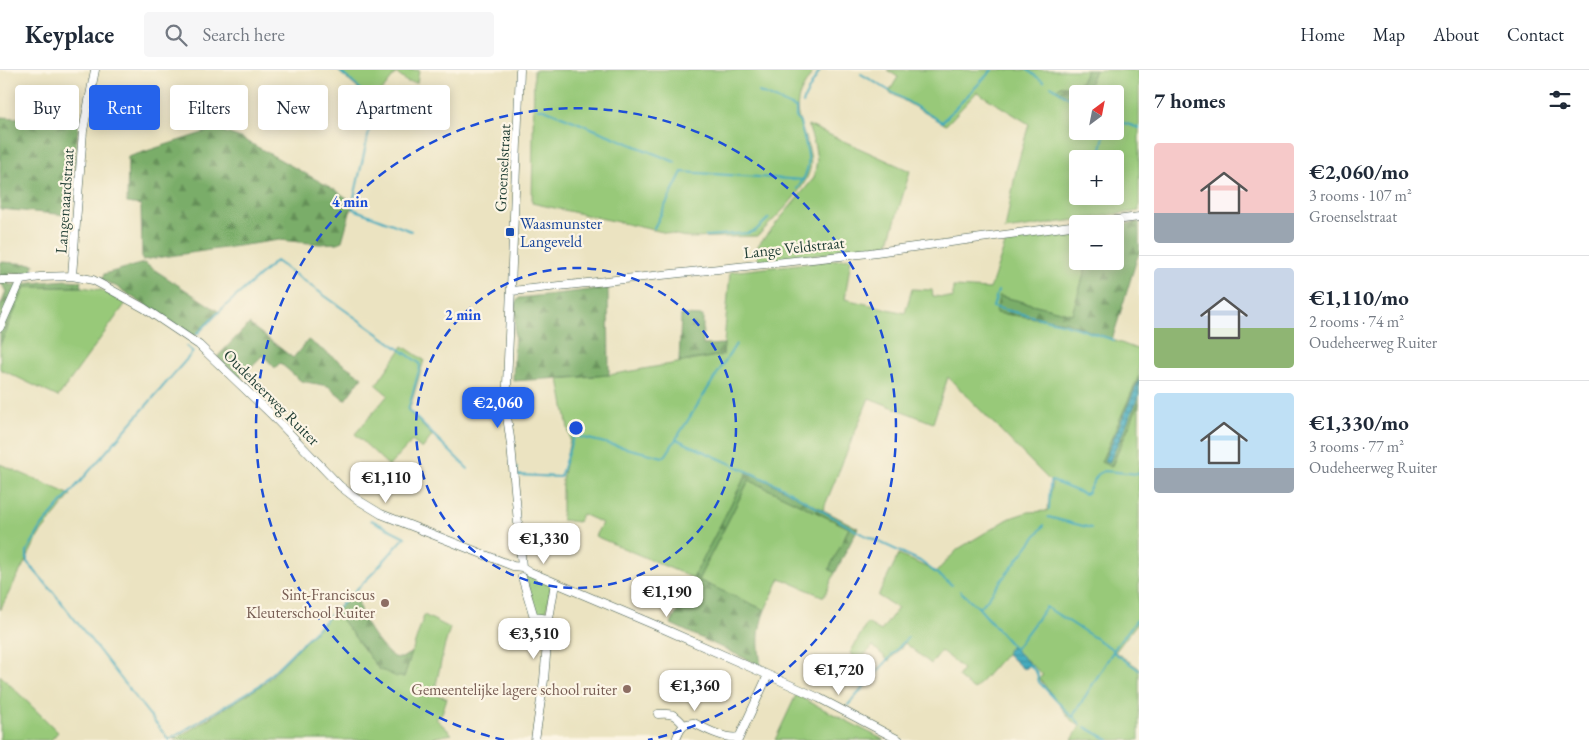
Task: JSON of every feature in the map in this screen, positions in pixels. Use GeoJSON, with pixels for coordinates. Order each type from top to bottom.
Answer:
{"type":"FeatureCollection","features":[{"type":"Feature","properties":{"kind":"street","name":"Langenaardstraat"},"geometry":{"type":"LineString","coordinates":[[72,276],[83,131],[95,70]]}},
{"type":"Feature","properties":{"kind":"street","name":"Groenselstraat"},"geometry":{"type":"LineString","coordinates":[[520,70],[506,409],[522,567]]}},
{"type":"Feature","properties":{"kind":"street"},"geometry":{"type":"LineString","coordinates":[[1124,219],[1139,217]]}},
{"type":"Feature","properties":{"kind":"street","name":"Lange Veldstraat"},"geometry":{"type":"LineString","coordinates":[[512,291],[859,254],[1069,226]]}},
{"type":"Feature","properties":{"kind":"street","name":"Oudeheerweg Ruiter"},"geometry":{"type":"LineString","coordinates":[[0,280],[21,280],[40,276],[72,276],[93,280],[152,313],[199,345],[270,413],[340,486],[381,514],[512,566],[522,567],[768,675],[818,698],[899,740]]}},
{"type":"Feature","properties":{"kind":"street"},"geometry":{"type":"LineString","coordinates":[[0,328],[21,280]]}},
{"type":"Feature","properties":{"kind":"street"},"geometry":{"type":"LineString","coordinates":[[522,577],[534,617],[549,619]]}},
{"type":"Feature","properties":{"kind":"street"},"geometry":{"type":"LineString","coordinates":[[535,740],[544,680],[549,619],[556,583]]}},
{"type":"Feature","properties":{"kind":"street"},"geometry":{"type":"LineString","coordinates":[[676,740],[684,726],[689,723],[694,723],[727,739],[734,740],[739,738],[768,675]]}},
{"type":"Feature","properties":{"kind":"street"},"geometry":{"type":"LineString","coordinates":[[658,714],[670,713],[679,719],[684,726]]}},
{"type":"Feature","properties":{"kind":"green space"},"geometry":{"type":"Polygon","coordinates":[[[337,70],[419,70],[417,83],[407,82],[396,73],[386,85],[354,85],[337,70]]]}},
{"type":"Feature","properties":{"kind":"green space"},"geometry":{"type":"Polygon","coordinates":[[[534,70],[814,70],[801,93],[797,109],[798,118],[810,152],[810,169],[807,178],[795,196],[758,236],[690,238],[532,203],[534,70]]]}},
{"type":"Feature","properties":{"kind":"green space"},"geometry":{"type":"Polygon","coordinates":[[[887,70],[1087,70],[1081,82],[1069,86],[1060,86],[1056,90],[1069,98],[1069,140],[1124,140],[1124,85],[1089,85],[1095,70],[1139,70],[1139,211],[1111,215],[1069,215],[1069,221],[1005,230],[1016,170],[1029,124],[977,92],[946,125],[889,92],[898,77],[887,70]]]}},
{"type":"Feature","properties":{"kind":"green space"},"geometry":{"type":"Polygon","coordinates":[[[1087,70],[1095,70],[1089,85],[1074,85],[1081,82],[1087,70]]]}},
{"type":"Feature","properties":{"kind":"green space"},"geometry":{"type":"Polygon","coordinates":[[[1060,86],[1069,86],[1069,98],[1056,90],[1060,86]]]}},
{"type":"Feature","properties":{"kind":"green space"},"geometry":{"type":"Polygon","coordinates":[[[0,117],[15,118],[15,130],[78,130],[68,215],[0,209],[0,117]]]}},
{"type":"Feature","properties":{"kind":"green space"},"geometry":{"type":"Polygon","coordinates":[[[808,125],[910,171],[888,245],[758,263],[757,249],[759,244],[814,178],[817,160],[808,125]]]}},
{"type":"Feature","properties":{"kind":"green space"},"geometry":{"type":"Polygon","coordinates":[[[212,130],[218,130],[241,138],[353,202],[342,241],[320,244],[279,240],[142,260],[141,205],[127,203],[128,157],[212,130]]]}},
{"type":"Feature","properties":{"kind":"green space"},"geometry":{"type":"Polygon","coordinates":[[[1139,222],[1139,252],[1112,340],[1067,322],[996,313],[999,296],[1072,314],[1085,270],[1124,270],[1124,224],[1139,222]]]}},
{"type":"Feature","properties":{"kind":"green space"},"geometry":{"type":"Polygon","coordinates":[[[1069,232],[1069,270],[1085,270],[1072,314],[1000,296],[996,313],[1067,322],[1139,350],[1139,376],[1101,462],[1112,466],[1139,403],[1139,621],[1115,652],[1139,668],[1139,740],[1072,740],[1080,726],[1072,721],[1039,678],[1043,675],[1012,647],[974,690],[958,677],[963,669],[941,651],[931,664],[905,643],[889,661],[873,646],[859,661],[850,653],[867,623],[881,631],[898,608],[878,596],[899,554],[936,572],[958,549],[1010,518],[1028,512],[1047,511],[1052,483],[948,377],[933,423],[869,398],[823,510],[748,471],[693,578],[595,536],[602,523],[582,514],[578,522],[562,520],[562,480],[570,439],[559,379],[609,375],[723,355],[730,272],[851,258],[845,299],[905,313],[912,289],[932,290],[933,296],[953,298],[953,287],[990,289],[1006,241],[1069,232]]]}},
{"type":"Feature","properties":{"kind":"green space"},"geometry":{"type":"Polygon","coordinates":[[[0,262],[34,264],[32,273],[10,273],[8,285],[66,280],[81,281],[82,287],[25,287],[0,345],[0,307],[6,292],[2,284],[0,284],[0,262]]]}},
{"type":"Feature","properties":{"kind":"green space"},"geometry":{"type":"Polygon","coordinates":[[[144,263],[218,311],[194,337],[117,287],[102,280],[104,274],[144,263]]]}},
{"type":"Feature","properties":{"kind":"green space"},"geometry":{"type":"Polygon","coordinates":[[[25,287],[82,287],[101,290],[126,303],[58,397],[0,369],[0,345],[25,287]]]}},
{"type":"Feature","properties":{"kind":"green space"},"geometry":{"type":"Polygon","coordinates":[[[608,288],[609,375],[513,381],[516,302],[519,298],[608,288]]]}},
{"type":"Feature","properties":{"kind":"green space"},"geometry":{"type":"Polygon","coordinates":[[[681,315],[703,316],[703,345],[724,344],[723,355],[679,362],[681,315]]]}},
{"type":"Feature","properties":{"kind":"green space"},"geometry":{"type":"Polygon","coordinates":[[[249,324],[293,358],[308,340],[362,377],[345,400],[328,386],[301,381],[280,363],[275,368],[263,355],[240,378],[217,357],[249,324]]]}},
{"type":"Feature","properties":{"kind":"green space"},"geometry":{"type":"Polygon","coordinates":[[[403,346],[424,360],[409,411],[432,436],[422,449],[412,441],[389,466],[355,434],[388,395],[376,385],[403,346]]]}},
{"type":"Feature","properties":{"kind":"green space"},"geometry":{"type":"Polygon","coordinates":[[[1139,376],[1139,403],[1111,467],[1101,462],[1139,376]]]}},
{"type":"Feature","properties":{"kind":"green space"},"geometry":{"type":"Polygon","coordinates":[[[0,464],[71,495],[39,535],[0,610],[0,464]]]}},
{"type":"Feature","properties":{"kind":"green space"},"geometry":{"type":"Polygon","coordinates":[[[748,471],[858,528],[835,573],[829,569],[849,528],[749,480],[698,580],[765,610],[759,638],[761,666],[671,624],[748,471]]]}},
{"type":"Feature","properties":{"kind":"green space"},"geometry":{"type":"Polygon","coordinates":[[[749,480],[849,528],[829,569],[835,573],[824,597],[780,578],[765,610],[698,580],[749,480]]]}},
{"type":"Feature","properties":{"kind":"green space"},"geometry":{"type":"Polygon","coordinates":[[[524,573],[547,582],[551,586],[546,614],[543,616],[536,612],[524,573]]]}},
{"type":"Feature","properties":{"kind":"green space"},"geometry":{"type":"Polygon","coordinates":[[[355,590],[363,618],[385,650],[398,658],[402,658],[412,652],[404,677],[397,677],[379,669],[335,611],[355,590]]]}},
{"type":"Feature","properties":{"kind":"green space"},"geometry":{"type":"Polygon","coordinates":[[[335,611],[379,669],[404,677],[424,615],[450,628],[434,694],[447,698],[442,713],[436,719],[452,734],[422,740],[174,740],[264,684],[335,611]]]}},
{"type":"Feature","properties":{"kind":"green space"},"geometry":{"type":"Polygon","coordinates":[[[0,675],[58,732],[51,740],[0,740],[0,675]]]}},
{"type":"Feature","properties":{"kind":"green space"},"geometry":{"type":"Polygon","coordinates":[[[796,695],[884,740],[775,740],[796,695]]]}},
{"type":"Feature","properties":{"kind":"water"},"geometry":{"type":"Polygon","coordinates":[[[1139,380],[1139,396],[1109,463],[1104,461],[1139,380]]]}},
{"type":"Feature","properties":{"kind":"water"},"geometry":{"type":"Polygon","coordinates":[[[1011,647],[1030,664],[1027,668],[1023,669],[1007,654],[1007,650],[1011,647]]]}},
{"type":"Feature","properties":{"kind":"waterway"},"geometry":{"type":"LineString","coordinates":[[338,70],[373,100],[375,105],[353,209],[411,231]]}},
{"type":"Feature","properties":{"kind":"waterway"},"geometry":{"type":"LineString","coordinates":[[803,104],[820,70]]}},
{"type":"Feature","properties":{"kind":"waterway"},"geometry":{"type":"LineString","coordinates":[[861,74],[942,122],[992,70]]}},
{"type":"Feature","properties":{"kind":"waterway"},"geometry":{"type":"LineString","coordinates":[[1027,70],[1044,82]]}},
{"type":"Feature","properties":{"kind":"waterway"},"geometry":{"type":"LineString","coordinates":[[1051,86],[1069,98]]}},
{"type":"Feature","properties":{"kind":"waterway"},"geometry":{"type":"LineString","coordinates":[[759,92],[796,108],[796,117],[800,123],[808,157],[806,172],[797,189]]}},
{"type":"Feature","properties":{"kind":"waterway"},"geometry":{"type":"LineString","coordinates":[[538,109],[544,109],[675,162]]}},
{"type":"Feature","properties":{"kind":"waterway"},"geometry":{"type":"LineString","coordinates":[[1124,123],[1139,128]]}},
{"type":"Feature","properties":{"kind":"waterway"},"geometry":{"type":"LineString","coordinates":[[1101,150],[1103,140]]}},
{"type":"Feature","properties":{"kind":"waterway"},"geometry":{"type":"LineString","coordinates":[[654,228],[682,172],[804,180]]}},
{"type":"Feature","properties":{"kind":"waterway"},"geometry":{"type":"LineString","coordinates":[[706,236],[748,233],[755,231],[769,218]]}},
{"type":"Feature","properties":{"kind":"waterway"},"geometry":{"type":"LineString","coordinates":[[197,334],[276,261],[419,363],[420,367],[408,410],[468,469]]}},
{"type":"Feature","properties":{"kind":"waterway"},"geometry":{"type":"LineString","coordinates":[[998,291],[993,307],[1065,324],[1114,340]]}},
{"type":"Feature","properties":{"kind":"waterway"},"geometry":{"type":"LineString","coordinates":[[676,439],[736,344]]}},
{"type":"Feature","properties":{"kind":"waterway"},"geometry":{"type":"LineString","coordinates":[[169,740],[54,593],[27,562],[27,551],[42,526],[193,352],[186,346]]}},
{"type":"Feature","properties":{"kind":"waterway"},"geometry":{"type":"LineString","coordinates":[[517,468],[517,475],[560,477],[573,438],[576,436],[663,457],[676,439],[780,486],[860,533],[920,561],[952,585]]}},
{"type":"Feature","properties":{"kind":"waterway"},"geometry":{"type":"LineString","coordinates":[[1049,509],[1050,482],[1052,481],[1084,494],[1087,493],[1098,474],[1104,471],[1139,474]]}},
{"type":"Feature","properties":{"kind":"waterway"},"geometry":{"type":"LineString","coordinates":[[1048,517],[1091,528]]}},
{"type":"Feature","properties":{"kind":"waterway"},"geometry":{"type":"LineString","coordinates":[[170,739],[260,685],[373,573],[405,537],[371,520]]}},
{"type":"Feature","properties":{"kind":"waterway"},"geometry":{"type":"LineString","coordinates":[[979,607],[985,602],[1044,525]]}},
{"type":"Feature","properties":{"kind":"waterway"},"geometry":{"type":"LineString","coordinates":[[960,591],[978,607],[1014,648]]}},
{"type":"Feature","properties":{"kind":"waterway"},"geometry":{"type":"LineString","coordinates":[[1015,649],[1046,607],[1114,650]]}},
{"type":"Feature","properties":{"kind":"waterway"},"geometry":{"type":"LineString","coordinates":[[1073,716],[1117,645],[1139,617]]}},
{"type":"Feature","properties":{"kind":"waterway"},"geometry":{"type":"LineString","coordinates":[[848,705],[908,637]]}},
{"type":"Feature","properties":{"kind":"waterway"},"geometry":{"type":"LineString","coordinates":[[1113,652],[1139,670]]}},
{"type":"Feature","properties":{"kind":"waterway"},"geometry":{"type":"LineString","coordinates":[[1029,664],[1037,673],[1039,682],[1081,725]]}},
{"type":"Feature","properties":{"kind":"waterway"},"geometry":{"type":"LineString","coordinates":[[1085,727],[1109,740]]}},
{"type":"Feature","properties":{"kind":"place","name":"Waasmunster Langeveld"},"geometry":{"type":"Point","coordinates":[510,232]}},
{"type":"Feature","properties":{"kind":"place","name":"Sint-Franciscus Kleuterschool Ruiter"},"geometry":{"type":"Point","coordinates":[385,603]}},
{"type":"Feature","properties":{"kind":"place","name":"Gemeentelijke lagere school ruiter"},"geometry":{"type":"Point","coordinates":[627,689]}}]}
